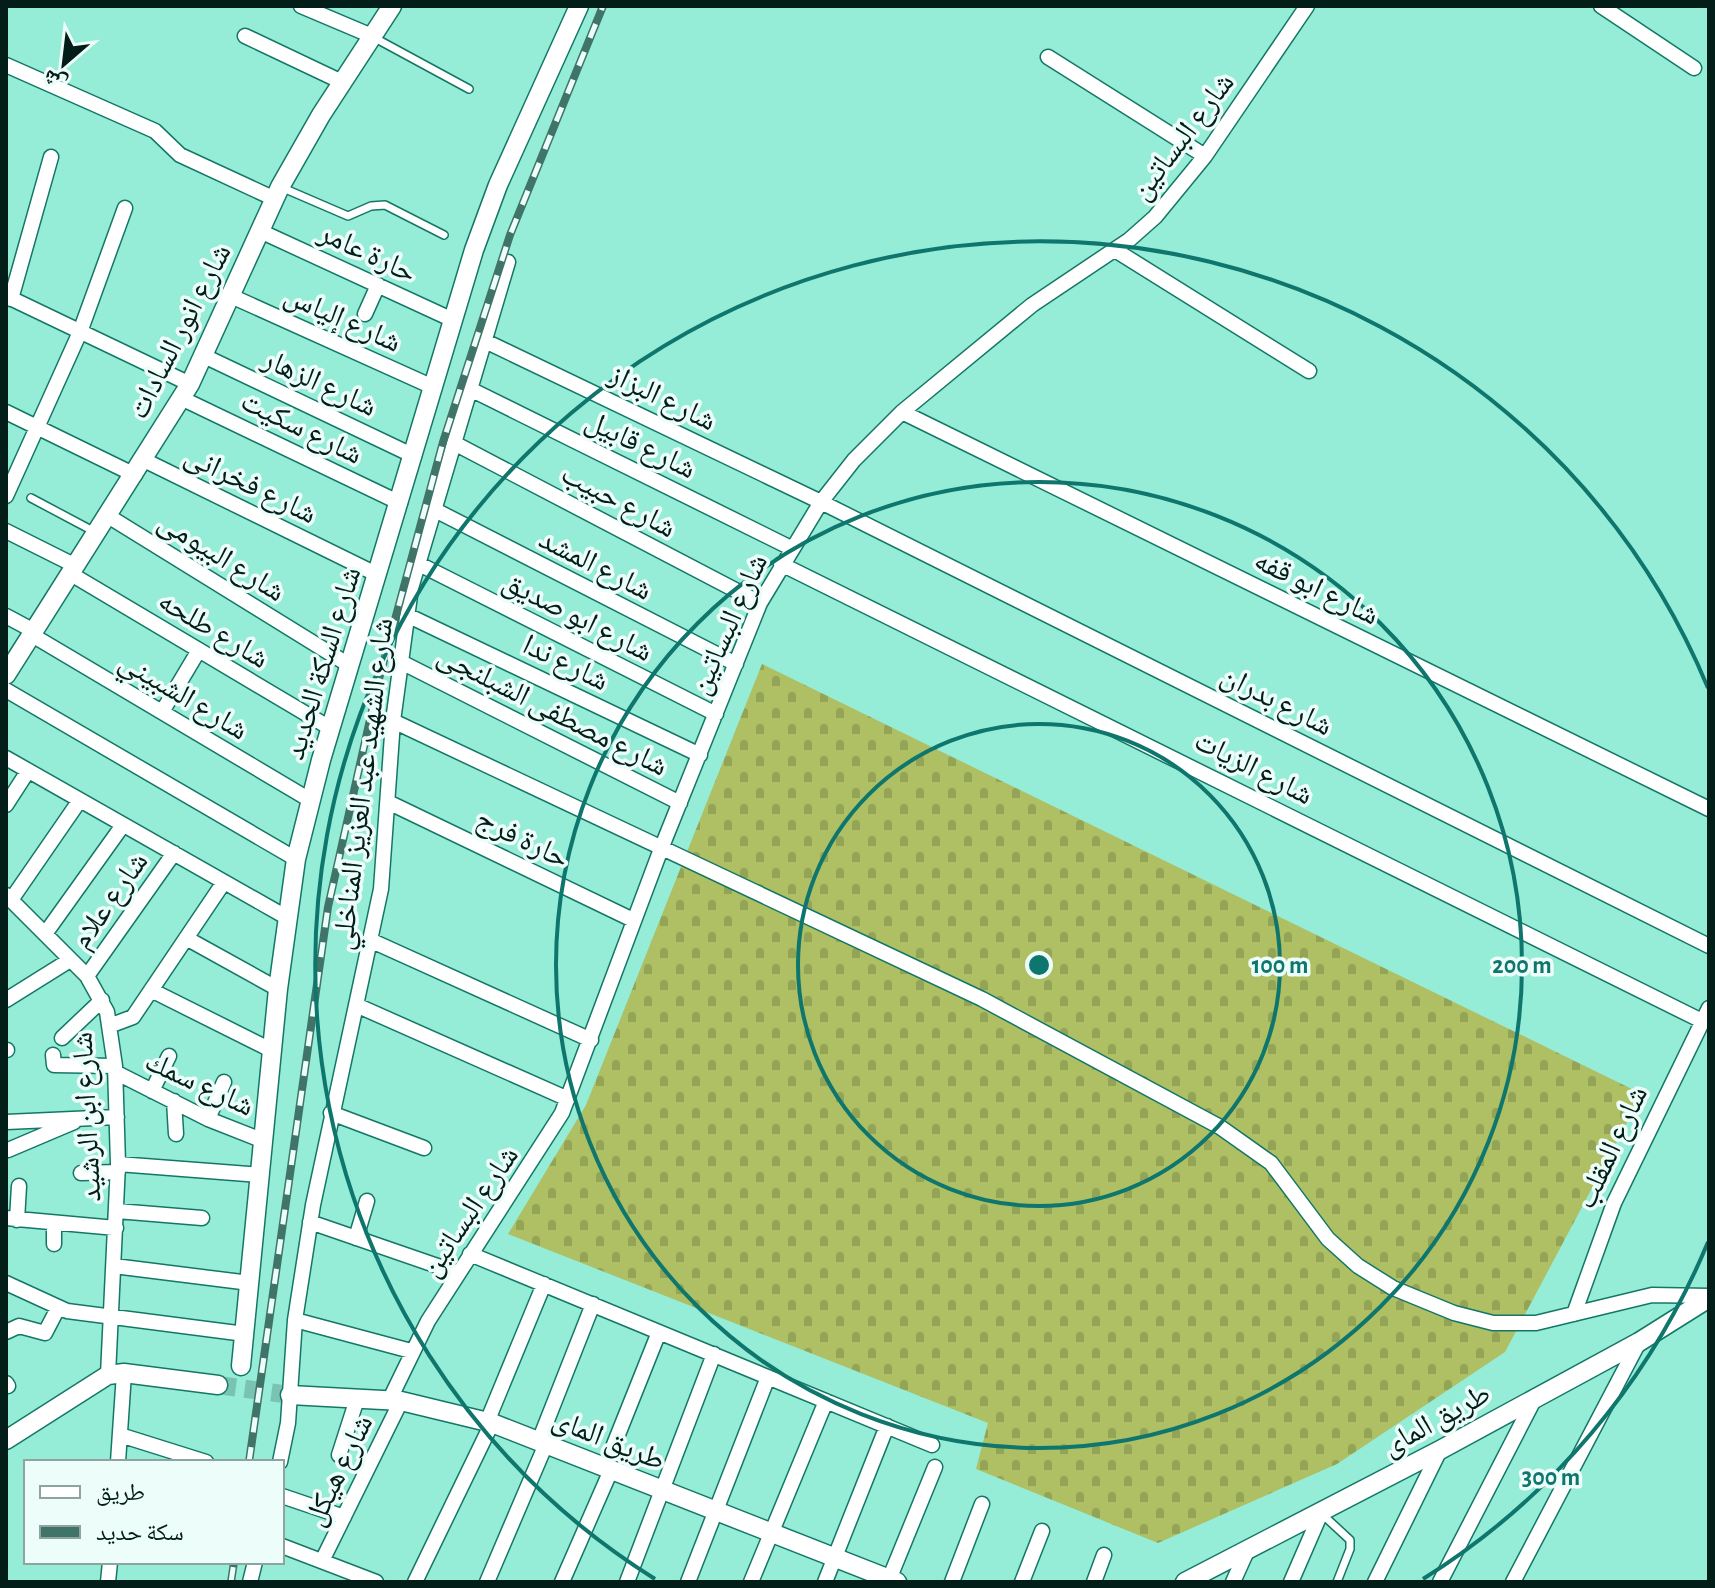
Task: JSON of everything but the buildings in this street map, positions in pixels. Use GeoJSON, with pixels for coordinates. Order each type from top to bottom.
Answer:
{"type":"FeatureCollection","features":[{"type":"Feature","properties":{"kind":"street"},"geometry":{"type":"LineString","coordinates":[[301,6],[372,36]]}},
{"type":"Feature","properties":{"kind":"street","name":"شارع انور السادات"},"geometry":{"type":"LineString","coordinates":[[6,675],[186,391],[277,193],[342,82],[392,6]]}},
{"type":"Feature","properties":{"kind":"street","name":"شارع السكة الحديد"},"geometry":{"type":"LineString","coordinates":[[241,1366],[286,917],[310,800],[453,320],[498,185],[579,6]]}},
{"type":"Feature","properties":{"kind":"street","name":"شارع البساتين"},"geometry":{"type":"LineString","coordinates":[[395,1401],[411,1351],[470,1254],[552,1132],[568,1099],[633,920],[760,603],[821,502],[854,460],[902,412],[1032,305],[1115,250],[1155,217],[1205,156],[1307,6]]}},
{"type":"Feature","properties":{"kind":"street"},"geometry":{"type":"LineString","coordinates":[[1601,6],[1694,68]]}},
{"type":"Feature","properties":{"kind":"street"},"geometry":{"type":"LineString","coordinates":[[245,36],[342,82]]}},
{"type":"Feature","properties":{"kind":"street"},"geometry":{"type":"LineString","coordinates":[[1048,57],[1205,156]]}},
{"type":"Feature","properties":{"kind":"street"},"geometry":{"type":"LineString","coordinates":[[6,65],[155,131],[180,155],[277,193]]}},
{"type":"Feature","properties":{"kind":"street"},"geometry":{"type":"LineString","coordinates":[[8,298],[51,157]]}},
{"type":"Feature","properties":{"kind":"street"},"geometry":{"type":"LineString","coordinates":[[6,496],[80,332],[125,208]]}},
{"type":"Feature","properties":{"kind":"street","name":"حارة عامر"},"geometry":{"type":"LineString","coordinates":[[260,231],[453,320]]}},
{"type":"Feature","properties":{"kind":"street"},"geometry":{"type":"LineString","coordinates":[[1115,250],[1309,371]]}},
{"type":"Feature","properties":{"kind":"street","name":"شارع الشهيد عبد العزيز المناخلي"},"geometry":{"type":"LineString","coordinates":[[280,1460],[290,1395],[295,1320],[310,1222],[331,1113],[372,941],[390,803],[393,721],[417,563],[508,262]]}},
{"type":"Feature","properties":{"kind":"street"},"geometry":{"type":"LineString","coordinates":[[365,314],[378,285]]}},
{"type":"Feature","properties":{"kind":"street","name":"شارع إلياس"},"geometry":{"type":"LineString","coordinates":[[231,296],[433,387]]}},
{"type":"Feature","properties":{"kind":"street","name":"شارع سكيت"},"geometry":{"type":"LineString","coordinates":[[8,298],[80,332],[400,503]]}},
{"type":"Feature","properties":{"kind":"street","name":"شارع البزاز"},"geometry":{"type":"LineString","coordinates":[[483,340],[821,502]]}},
{"type":"Feature","properties":{"kind":"street","name":"شارع الزهار"},"geometry":{"type":"LineString","coordinates":[[204,356],[414,456]]}},
{"type":"Feature","properties":{"kind":"street","name":"شارع قابيل"},"geometry":{"type":"LineString","coordinates":[[468,388],[791,548]]}},
{"type":"Feature","properties":{"kind":"street","name":"شارع فخرانى"},"geometry":{"type":"LineString","coordinates":[[6,412],[378,575]]}},
{"type":"Feature","properties":{"kind":"street","name":"شارع ابو قفه"},"geometry":{"type":"LineString","coordinates":[[902,412],[1709,809]]}},
{"type":"Feature","properties":{"kind":"street","name":"شارع حبيب"},"geometry":{"type":"LineString","coordinates":[[454,443],[760,603]]}},
{"type":"Feature","properties":{"kind":"street","name":"شارع بدران"},"geometry":{"type":"LineString","coordinates":[[821,502],[1709,946]]}},
{"type":"Feature","properties":{"kind":"street","name":"شارع المشد"},"geometry":{"type":"LineString","coordinates":[[433,509],[736,664]]}},
{"type":"Feature","properties":{"kind":"street","name":"شارع البيومى"},"geometry":{"type":"LineString","coordinates":[[108,516],[349,665]]}},
{"type":"Feature","properties":{"kind":"street","name":"شارع طلحه"},"geometry":{"type":"LineString","coordinates":[[6,531],[330,728]]}},
{"type":"Feature","properties":{"kind":"street","name":"شارع ابو صديق"},"geometry":{"type":"LineString","coordinates":[[417,563],[716,714]]}},
{"type":"Feature","properties":{"kind":"street","name":"شارع الزيات"},"geometry":{"type":"LineString","coordinates":[[781,564],[1705,1015]]}},
{"type":"Feature","properties":{"kind":"street","name":"شارع الشبيني"},"geometry":{"type":"LineString","coordinates":[[6,616],[310,800]]}},
{"type":"Feature","properties":{"kind":"street","name":"شارع ندا"},"geometry":{"type":"LineString","coordinates":[[409,616],[700,755]]}},
{"type":"Feature","properties":{"kind":"street"},"geometry":{"type":"LineString","coordinates":[[162,712],[199,650]]}},
{"type":"Feature","properties":{"kind":"street","name":"شارع مصطفى الشبلنجى"},"geometry":{"type":"LineString","coordinates":[[403,663],[680,803]]}},
{"type":"Feature","properties":{"kind":"street"},"geometry":{"type":"LineString","coordinates":[[6,690],[296,859]]}},
{"type":"Feature","properties":{"kind":"street"},"geometry":{"type":"LineString","coordinates":[[393,721],[982,999],[1220,1127],[1271,1163],[1328,1239],[1358,1266],[1393,1288],[1454,1313],[1493,1323],[1536,1323],[1652,1295],[1709,1297]]}},
{"type":"Feature","properties":{"kind":"street"},"geometry":{"type":"LineString","coordinates":[[6,758],[286,917]]}},
{"type":"Feature","properties":{"kind":"street"},"geometry":{"type":"LineString","coordinates":[[6,805],[28,771]]}},
{"type":"Feature","properties":{"kind":"street"},"geometry":{"type":"LineString","coordinates":[[9,901],[80,800]]}},
{"type":"Feature","properties":{"kind":"street","name":"حارة فرج"},"geometry":{"type":"LineString","coordinates":[[390,803],[633,920]]}},
{"type":"Feature","properties":{"kind":"street"},"geometry":{"type":"LineString","coordinates":[[45,934],[123,825]]}},
{"type":"Feature","properties":{"kind":"street","name":"شارع علام"},"geometry":{"type":"LineString","coordinates":[[87,976],[174,853]]}},
{"type":"Feature","properties":{"kind":"street"},"geometry":{"type":"LineString","coordinates":[[109,1026],[129,1020],[224,882]]}},
{"type":"Feature","properties":{"kind":"street","name":"شارع ابن الرشيد"},"geometry":{"type":"LineString","coordinates":[[9,901],[87,976],[102,1000],[109,1026],[117,1117],[112,1318],[120,1435],[118,1460]]}},
{"type":"Feature","properties":{"kind":"street"},"geometry":{"type":"LineString","coordinates":[[186,938],[278,989]]}},
{"type":"Feature","properties":{"kind":"street"},"geometry":{"type":"LineString","coordinates":[[372,941],[591,1040]]}},
{"type":"Feature","properties":{"kind":"street"},"geometry":{"type":"LineString","coordinates":[[6,1000],[70,960]]}},
{"type":"Feature","properties":{"kind":"street"},"geometry":{"type":"LineString","coordinates":[[151,990],[273,1051]]}},
{"type":"Feature","properties":{"kind":"street"},"geometry":{"type":"LineString","coordinates":[[62,1038],[102,1000]]}},
{"type":"Feature","properties":{"kind":"street"},"geometry":{"type":"LineString","coordinates":[[356,1005],[568,1099]]}},
{"type":"Feature","properties":{"kind":"street","name":"شارع المقلب"},"geometry":{"type":"LineString","coordinates":[[1574,1314],[1614,1203],[1705,1015]]}},
{"type":"Feature","properties":{"kind":"street"},"geometry":{"type":"LineString","coordinates":[[53,1055],[54,1065],[115,1069]]}},
{"type":"Feature","properties":{"kind":"street"},"geometry":{"type":"LineString","coordinates":[[152,1091],[169,1056]]}},
{"type":"Feature","properties":{"kind":"street","name":"شارع سمك"},"geometry":{"type":"LineString","coordinates":[[115,1069],[208,1119],[264,1141]]}},
{"type":"Feature","properties":{"kind":"street"},"geometry":{"type":"LineString","coordinates":[[208,1119],[224,1082]]}},
{"type":"Feature","properties":{"kind":"street"},"geometry":{"type":"LineString","coordinates":[[174,1101],[176,1134]]}},
{"type":"Feature","properties":{"kind":"street"},"geometry":{"type":"LineString","coordinates":[[331,1113],[424,1148]]}},
{"type":"Feature","properties":{"kind":"street"},"geometry":{"type":"LineString","coordinates":[[6,1122],[117,1117]]}},
{"type":"Feature","properties":{"kind":"street"},"geometry":{"type":"LineString","coordinates":[[8,1150],[83,1118]]}},
{"type":"Feature","properties":{"kind":"street"},"geometry":{"type":"LineString","coordinates":[[54,1131],[55,1146]]}},
{"type":"Feature","properties":{"kind":"street"},"geometry":{"type":"LineString","coordinates":[[81,1173],[118,1168],[261,1175]]}},
{"type":"Feature","properties":{"kind":"street"},"geometry":{"type":"LineString","coordinates":[[19,1186],[12,1219],[116,1228]]}},
{"type":"Feature","properties":{"kind":"street"},"geometry":{"type":"LineString","coordinates":[[356,1238],[367,1201]]}},
{"type":"Feature","properties":{"kind":"street"},"geometry":{"type":"LineString","coordinates":[[117,1211],[202,1218]]}},
{"type":"Feature","properties":{"kind":"street"},"geometry":{"type":"LineString","coordinates":[[310,1222],[458,1273]]}},
{"type":"Feature","properties":{"kind":"street"},"geometry":{"type":"LineString","coordinates":[[54,1223],[54,1244]]}},
{"type":"Feature","properties":{"kind":"street"},"geometry":{"type":"LineString","coordinates":[[470,1254],[932,1445]]}},
{"type":"Feature","properties":{"kind":"street"},"geometry":{"type":"LineString","coordinates":[[114,1266],[250,1283]]}},
{"type":"Feature","properties":{"kind":"street"},"geometry":{"type":"LineString","coordinates":[[6,1283],[58,1308],[112,1318],[245,1334]]}},
{"type":"Feature","properties":{"kind":"street"},"geometry":{"type":"LineString","coordinates":[[415,1582],[489,1422],[544,1284]]}},
{"type":"Feature","properties":{"kind":"street","name":"طريق الماى"},"geometry":{"type":"LineString","coordinates":[[1185,1582],[1321,1513],[1639,1342],[1709,1297]]}},
{"type":"Feature","properties":{"kind":"street"},"geometry":{"type":"LineString","coordinates":[[487,1582],[593,1304]]}},
{"type":"Feature","properties":{"kind":"street"},"geometry":{"type":"LineString","coordinates":[[6,1332],[19,1326],[45,1333],[58,1308]]}},
{"type":"Feature","properties":{"kind":"street"},"geometry":{"type":"LineString","coordinates":[[295,1320],[411,1351]]}},
{"type":"Feature","properties":{"kind":"street"},"geometry":{"type":"LineString","coordinates":[[562,1582],[659,1332]]}},
{"type":"Feature","properties":{"kind":"street"},"geometry":{"type":"LineString","coordinates":[[1513,1582],[1639,1342]]}},
{"type":"Feature","properties":{"kind":"street"},"geometry":{"type":"LineString","coordinates":[[627,1582],[714,1354]]}},
{"type":"Feature","properties":{"kind":"street"},"geometry":{"type":"LineString","coordinates":[[6,1440],[116,1374],[218,1385]]}},
{"type":"Feature","properties":{"kind":"street"},"geometry":{"type":"LineString","coordinates":[[688,1582],[768,1377]]}},
{"type":"Feature","properties":{"kind":"street","name":"طريق الماى"},"geometry":{"type":"LineString","coordinates":[[290,1395],[395,1401],[489,1422],[891,1581]]}},
{"type":"Feature","properties":{"kind":"street"},"geometry":{"type":"LineString","coordinates":[[1440,1582],[1536,1396]]}},
{"type":"Feature","properties":{"kind":"street"},"geometry":{"type":"LineString","coordinates":[[339,1455],[357,1399]]}},
{"type":"Feature","properties":{"kind":"street","name":"شارع هيكل"},"geometry":{"type":"LineString","coordinates":[[322,1561],[395,1401]]}},
{"type":"Feature","properties":{"kind":"street"},"geometry":{"type":"LineString","coordinates":[[751,1582],[826,1401]]}},
{"type":"Feature","properties":{"kind":"street"},"geometry":{"type":"LineString","coordinates":[[825,1582],[887,1426]]}},
{"type":"Feature","properties":{"kind":"street"},"geometry":{"type":"LineString","coordinates":[[120,1435],[200,1460]]}},
{"type":"Feature","properties":{"kind":"street"},"geometry":{"type":"LineString","coordinates":[[1375,1582],[1440,1450]]}},
{"type":"Feature","properties":{"kind":"street"},"geometry":{"type":"LineString","coordinates":[[891,1581],[935,1467]]}},
{"type":"Feature","properties":{"kind":"street"},"geometry":{"type":"LineString","coordinates":[[284,1497],[344,1517]]}},
{"type":"Feature","properties":{"kind":"street"},"geometry":{"type":"LineString","coordinates":[[952,1582],[982,1504]]}},
{"type":"Feature","properties":{"kind":"street"},"geometry":{"type":"LineString","coordinates":[[1291,1582],[1321,1513]]}},
{"type":"Feature","properties":{"kind":"street"},"geometry":{"type":"LineString","coordinates":[[1022,1582],[1042,1531]]}},
{"type":"Feature","properties":{"kind":"street"},"geometry":{"type":"LineString","coordinates":[[284,1547],[376,1582]]}},
{"type":"Feature","properties":{"kind":"street"},"geometry":{"type":"LineString","coordinates":[[1233,1582],[1247,1551]]}},
{"type":"Feature","properties":{"kind":"street"},"geometry":{"type":"LineString","coordinates":[[1094,1582],[1104,1555]]}},
{"type":"Feature","properties":{"kind":"lane"},"geometry":{"type":"LineString","coordinates":[[372,36],[469,89]]}},
{"type":"Feature","properties":{"kind":"lane"},"geometry":{"type":"LineString","coordinates":[[277,193],[348,216],[371,206],[385,205],[444,235]]}},
{"type":"Feature","properties":{"kind":"lane"},"geometry":{"type":"LineString","coordinates":[[31,498],[97,533]]}},
{"type":"Feature","properties":{"kind":"lane"},"geometry":{"type":"LineString","coordinates":[[1321,1513],[1350,1540],[1350,1549],[1337,1582]]}},
{"type":"Feature","properties":{"kind":"green space"},"geometry":{"type":"Polygon","coordinates":[[[762,664],[1642,1094],[1505,1352],[1337,1464],[1158,1543],[976,1469],[988,1423],[508,1234],[586,1105],[762,664]]]}},
{"type":"Feature","properties":{"kind":"tunnel"},"geometry":{"type":"LineString","coordinates":[[218,1385],[290,1395]]}},
{"type":"Feature","properties":{"kind":"railway"},"geometry":{"type":"LineString","coordinates":[[249,1460],[328,907],[380,675],[443,442],[510,235],[603,6]]}},
{"type":"Feature","properties":{"kind":"railway"},"geometry":{"type":"LineString","coordinates":[[231,1582],[234,1564]]}}]}
